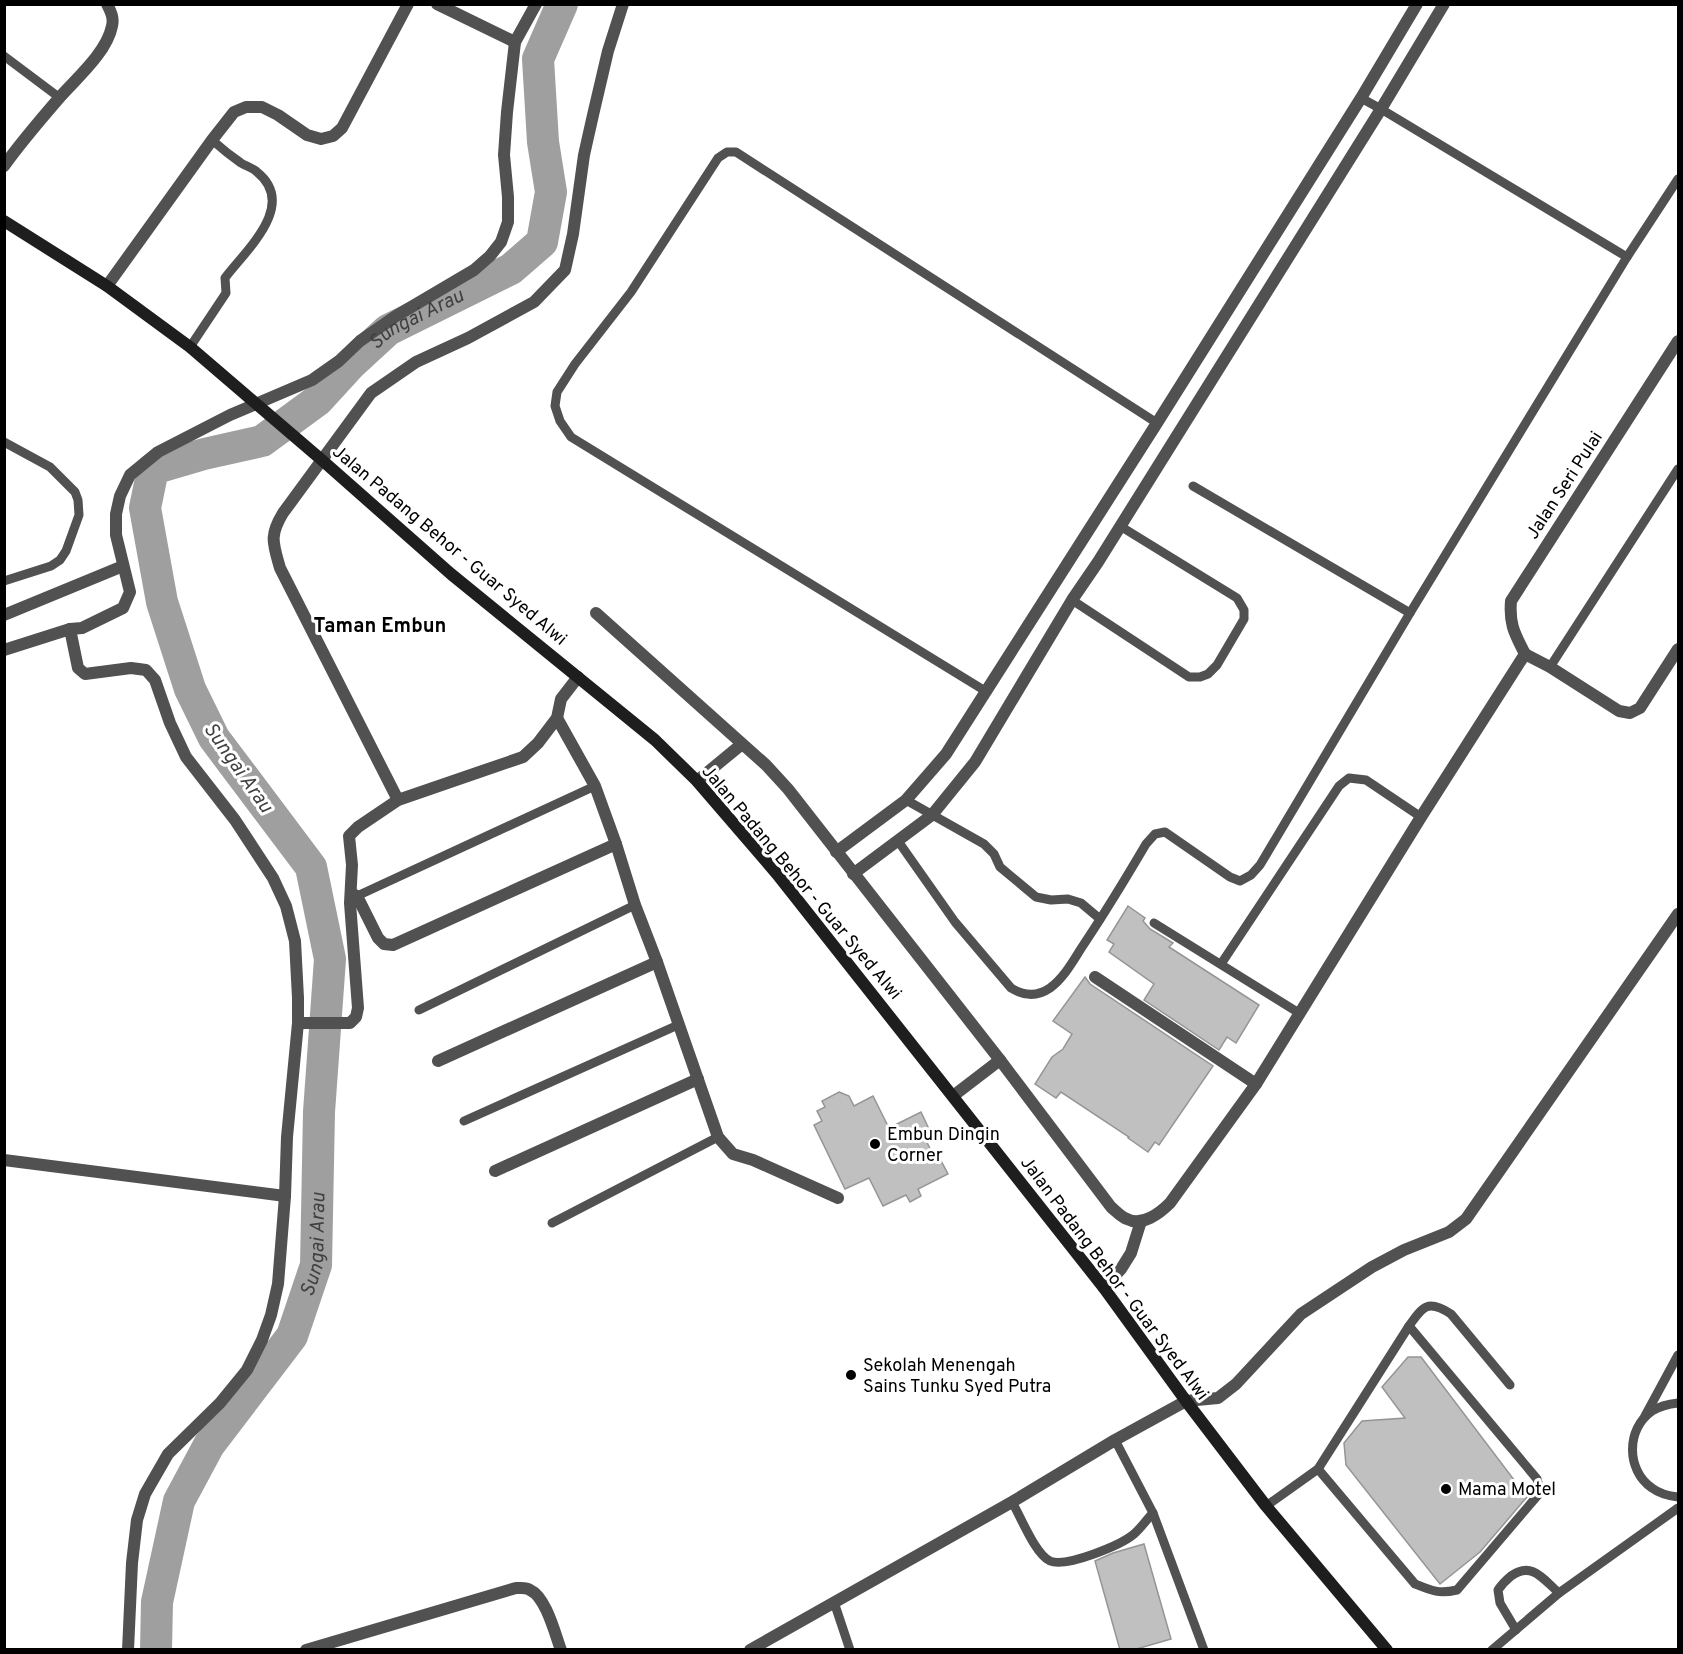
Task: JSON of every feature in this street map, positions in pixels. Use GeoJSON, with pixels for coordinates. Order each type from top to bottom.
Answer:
{"type":"FeatureCollection","features":[{"type":"Feature","properties":{"kind":"main road","name":"Jalan Padang Behor - Guar Syed Alwi"},"geometry":{"type":"LineString","coordinates":[[4,221],[107,286],[190,347],[451,574],[656,740],[698,781],[777,874],[1104,1288],[1266,1506],[1387,1650]]}},
{"type":"Feature","properties":{"kind":"street"},"geometry":{"type":"LineString","coordinates":[[4,166],[9,149],[79,78],[106,43],[113,18],[107,4]]}},
{"type":"Feature","properties":{"kind":"street"},"geometry":{"type":"LineString","coordinates":[[107,286],[234,112],[246,106],[262,107],[307,135],[321,140],[333,136],[342,128],[408,4]]}},
{"type":"Feature","properties":{"kind":"street"},"geometry":{"type":"LineString","coordinates":[[437,4],[515,42]]}},
{"type":"Feature","properties":{"kind":"street"},"geometry":{"type":"LineString","coordinates":[[4,650],[82,628],[123,608],[130,592],[116,535],[116,514],[120,496],[130,475],[158,452],[312,380],[339,361],[360,340],[474,270],[490,256],[501,242],[508,222],[504,155],[515,42],[536,4]]}},
{"type":"Feature","properties":{"kind":"street"},"geometry":{"type":"LineString","coordinates":[[398,800],[280,568],[273,532],[320,459],[371,393],[416,362],[468,338],[534,302],[565,270],[573,234],[584,155],[608,51],[623,4]]}},
{"type":"Feature","properties":{"kind":"street"},"geometry":{"type":"LineString","coordinates":[[836,852],[906,800],[946,754],[1157,423],[1361,98],[1417,4]]}},
{"type":"Feature","properties":{"kind":"street"},"geometry":{"type":"LineString","coordinates":[[853,873],[932,815],[975,762],[1072,600],[1381,109],[1444,4]]}},
{"type":"Feature","properties":{"kind":"street","name":"Jalan Seri Pulai"},"geometry":{"type":"LineString","coordinates":[[1525,654],[1510,619],[1511,601],[1678,341]]}},
{"type":"Feature","properties":{"kind":"street"},"geometry":{"type":"LineString","coordinates":[[4,615],[123,566]]}},
{"type":"Feature","properties":{"kind":"street"},"geometry":{"type":"LineString","coordinates":[[596,613],[766,765],[788,789],[1000,1060],[1111,1207],[1128,1221],[1141,1221],[1158,1214],[1170,1203],[1256,1084],[1525,654],[1550,667],[1619,711],[1630,712],[1640,708],[1678,649]]}},
{"type":"Feature","properties":{"kind":"street"},"geometry":{"type":"LineString","coordinates":[[70,632],[78,668],[85,674],[131,668],[146,670],[155,680],[170,723],[186,757],[235,820],[273,878],[286,906],[295,941],[298,998],[303,1023],[287,1137],[279,1284],[271,1315],[247,1370],[220,1403],[168,1454],[145,1494],[137,1520],[132,1563],[128,1650]]}},
{"type":"Feature","properties":{"kind":"street"},"geometry":{"type":"LineString","coordinates":[[578,677],[561,699],[557,718],[523,757],[398,800],[358,827],[349,836],[354,894],[378,938],[384,945],[393,945],[616,844]]}},
{"type":"Feature","properties":{"kind":"street"},"geometry":{"type":"LineString","coordinates":[[557,718],[595,786],[718,1137],[733,1154],[753,1160],[838,1198]]}},
{"type":"Feature","properties":{"kind":"street"},"geometry":{"type":"LineString","coordinates":[[698,781],[742,744]]}},
{"type":"Feature","properties":{"kind":"street"},"geometry":{"type":"LineString","coordinates":[[303,1023],[350,1023],[356,1017],[358,1008],[350,903],[354,894]]}},
{"type":"Feature","properties":{"kind":"street"},"geometry":{"type":"LineString","coordinates":[[750,1650],[1186,1401],[1218,1398],[1236,1384],[1301,1314],[1372,1267],[1404,1250],[1449,1232],[1466,1219],[1678,914]]}},
{"type":"Feature","properties":{"kind":"street"},"geometry":{"type":"LineString","coordinates":[[438,1061],[657,962]]}},
{"type":"Feature","properties":{"kind":"street"},"geometry":{"type":"LineString","coordinates":[[1095,977],[1256,1084]]}},
{"type":"Feature","properties":{"kind":"street"},"geometry":{"type":"LineString","coordinates":[[953,1096],[1000,1060]]}},
{"type":"Feature","properties":{"kind":"street"},"geometry":{"type":"LineString","coordinates":[[495,1171],[698,1079]]}},
{"type":"Feature","properties":{"kind":"street"},"geometry":{"type":"LineString","coordinates":[[4,1160],[285,1197]]}},
{"type":"Feature","properties":{"kind":"street"},"geometry":{"type":"LineString","coordinates":[[1104,1288],[1131,1253],[1141,1221]]}},
{"type":"Feature","properties":{"kind":"street"},"geometry":{"type":"LineString","coordinates":[[306,1650],[516,1588],[528,1588],[537,1594],[547,1611],[561,1650]]}},
{"type":"Feature","properties":{"kind":"lane"},"geometry":{"type":"LineString","coordinates":[[4,56],[60,98]]}},
{"type":"Feature","properties":{"kind":"lane"},"geometry":{"type":"LineString","coordinates":[[1361,98],[1627,257]]}},
{"type":"Feature","properties":{"kind":"lane"},"geometry":{"type":"LineString","coordinates":[[190,347],[226,293],[225,278],[267,224],[273,211],[273,198],[268,185],[258,172],[241,163],[212,140]]}},
{"type":"Feature","properties":{"kind":"lane"},"geometry":{"type":"LineString","coordinates":[[987,692],[571,437],[560,421],[555,406],[557,392],[575,364],[631,292],[718,158],[727,152],[736,152],[1157,423]]}},
{"type":"Feature","properties":{"kind":"lane"},"geometry":{"type":"LineString","coordinates":[[898,841],[955,922],[1011,988],[1021,994],[1035,994],[1048,989],[1062,978],[1146,844],[1155,834],[1165,832],[1230,877],[1240,880],[1251,875],[1260,865],[1410,613],[1627,257],[1678,179]]}},
{"type":"Feature","properties":{"kind":"lane"},"geometry":{"type":"LineString","coordinates":[[4,442],[50,467],[75,492],[79,515],[66,551],[60,560],[51,566],[4,581]]}},
{"type":"Feature","properties":{"kind":"lane"},"geometry":{"type":"LineString","coordinates":[[1550,667],[1678,469]]}},
{"type":"Feature","properties":{"kind":"lane"},"geometry":{"type":"LineString","coordinates":[[1193,486],[1410,613]]}},
{"type":"Feature","properties":{"kind":"lane"},"geometry":{"type":"LineString","coordinates":[[1072,600],[1189,677],[1208,674],[1217,665],[1244,619],[1244,610],[1237,598],[1120,526]]}},
{"type":"Feature","properties":{"kind":"lane"},"geometry":{"type":"LineString","coordinates":[[1221,964],[1340,786],[1349,778],[1366,780],[1421,817]]}},
{"type":"Feature","properties":{"kind":"lane"},"geometry":{"type":"LineString","coordinates":[[354,894],[595,786]]}},
{"type":"Feature","properties":{"kind":"lane"},"geometry":{"type":"LineString","coordinates":[[906,800],[984,844],[994,854],[1000,867],[1036,897],[1051,900],[1068,899],[1081,903],[1100,919]]}},
{"type":"Feature","properties":{"kind":"lane"},"geometry":{"type":"LineString","coordinates":[[419,1010],[635,904]]}},
{"type":"Feature","properties":{"kind":"lane"},"geometry":{"type":"LineString","coordinates":[[1154,923],[1299,1013]]}},
{"type":"Feature","properties":{"kind":"lane"},"geometry":{"type":"LineString","coordinates":[[464,1121],[678,1024]]}},
{"type":"Feature","properties":{"kind":"lane"},"geometry":{"type":"LineString","coordinates":[[552,1223],[718,1137]]}},
{"type":"Feature","properties":{"kind":"lane"},"geometry":{"type":"LineString","coordinates":[[1266,1506],[1318,1469],[1409,1326],[1422,1309],[1430,1305],[1451,1314],[1510,1385]]}},
{"type":"Feature","properties":{"kind":"lane"},"geometry":{"type":"LineString","coordinates":[[1318,1469],[1415,1584],[1443,1593],[1457,1590],[1538,1495],[1537,1479],[1409,1326]]}},
{"type":"Feature","properties":{"kind":"lane"},"geometry":{"type":"LineString","coordinates":[[1678,1355],[1634,1435],[1632,1449],[1634,1464],[1641,1478],[1651,1488],[1665,1495],[1678,1497]]}},
{"type":"Feature","properties":{"kind":"lane"},"geometry":{"type":"LineString","coordinates":[[1641,1422],[1652,1411],[1665,1405],[1678,1403]]}},
{"type":"Feature","properties":{"kind":"lane"},"geometry":{"type":"LineString","coordinates":[[1115,1440],[1153,1513],[1203,1650]]}},
{"type":"Feature","properties":{"kind":"lane"},"geometry":{"type":"LineString","coordinates":[[1012,1502],[1038,1551],[1050,1561],[1065,1563],[1113,1547],[1134,1534],[1153,1513]]}},
{"type":"Feature","properties":{"kind":"lane"},"geometry":{"type":"LineString","coordinates":[[1492,1650],[1559,1593],[1678,1508]]}},
{"type":"Feature","properties":{"kind":"lane"},"geometry":{"type":"LineString","coordinates":[[1516,1630],[1500,1603],[1498,1590],[1503,1582],[1516,1572],[1525,1569],[1535,1571],[1559,1593]]}},
{"type":"Feature","properties":{"kind":"lane"},"geometry":{"type":"LineString","coordinates":[[834,1602],[850,1650]]}},
{"type":"Feature","properties":{"kind":"building"},"geometry":{"type":"Polygon","coordinates":[[[1128,906],[1145,918],[1143,921],[1150,929],[1173,943],[1169,947],[1259,1005],[1236,1043],[1227,1037],[1219,1050],[1144,1000],[1154,984],[1109,952],[1114,944],[1107,940],[1128,906]]]}},
{"type":"Feature","properties":{"kind":"building"},"geometry":{"type":"Polygon","coordinates":[[[1085,977],[1090,984],[1213,1066],[1159,1145],[1155,1142],[1148,1152],[1061,1092],[1056,1098],[1035,1084],[1052,1057],[1063,1049],[1072,1034],[1053,1021],[1085,977]]]}},
{"type":"Feature","properties":{"kind":"building","name":"Embun Dingin Corner"},"geometry":{"type":"Polygon","coordinates":[[[839,1092],[849,1096],[854,1106],[873,1096],[889,1128],[921,1112],[929,1129],[922,1132],[935,1159],[939,1157],[948,1174],[918,1189],[921,1196],[910,1202],[906,1195],[883,1206],[869,1178],[845,1189],[814,1125],[822,1121],[817,1111],[825,1107],[822,1101],[839,1092]]]}},
{"type":"Feature","properties":{"kind":"building"},"geometry":{"type":"Polygon","coordinates":[[[1408,1357],[1421,1357],[1527,1497],[1480,1552],[1440,1584],[1346,1465],[1344,1443],[1362,1421],[1405,1418],[1382,1387],[1408,1357]]]}},
{"type":"Feature","properties":{"kind":"building"},"geometry":{"type":"Polygon","coordinates":[[[1144,1544],[1171,1639],[1133,1650],[1120,1650],[1095,1561],[1144,1544]]]}},
{"type":"Feature","properties":{"kind":"waterway","name":"Sungai Arau"},"geometry":{"type":"LineString","coordinates":[[156,1650],[157,1602],[179,1501],[209,1445],[292,1336],[316,1265],[319,1112],[330,959],[311,867],[214,738],[190,689],[162,602],[145,508],[153,469],[204,454],[262,441],[318,400],[351,364],[388,330],[511,269],[542,242],[551,192],[543,142],[538,59],[562,4]]}},
{"type":"Feature","properties":{"kind":"place","name":"Embun Dingin Corner"},"geometry":{"type":"Point","coordinates":[875,1144]}},
{"type":"Feature","properties":{"kind":"place","name":"Sekolah Menengah Sains Tunku Syed Putra"},"geometry":{"type":"Point","coordinates":[851,1375]}},
{"type":"Feature","properties":{"kind":"place","name":"Mama Motel"},"geometry":{"type":"Point","coordinates":[1446,1489]}},
{"type":"Feature","properties":{"kind":"district","name":"Taman Embun"},"geometry":{"type":"Point","coordinates":[380,625]}}]}
